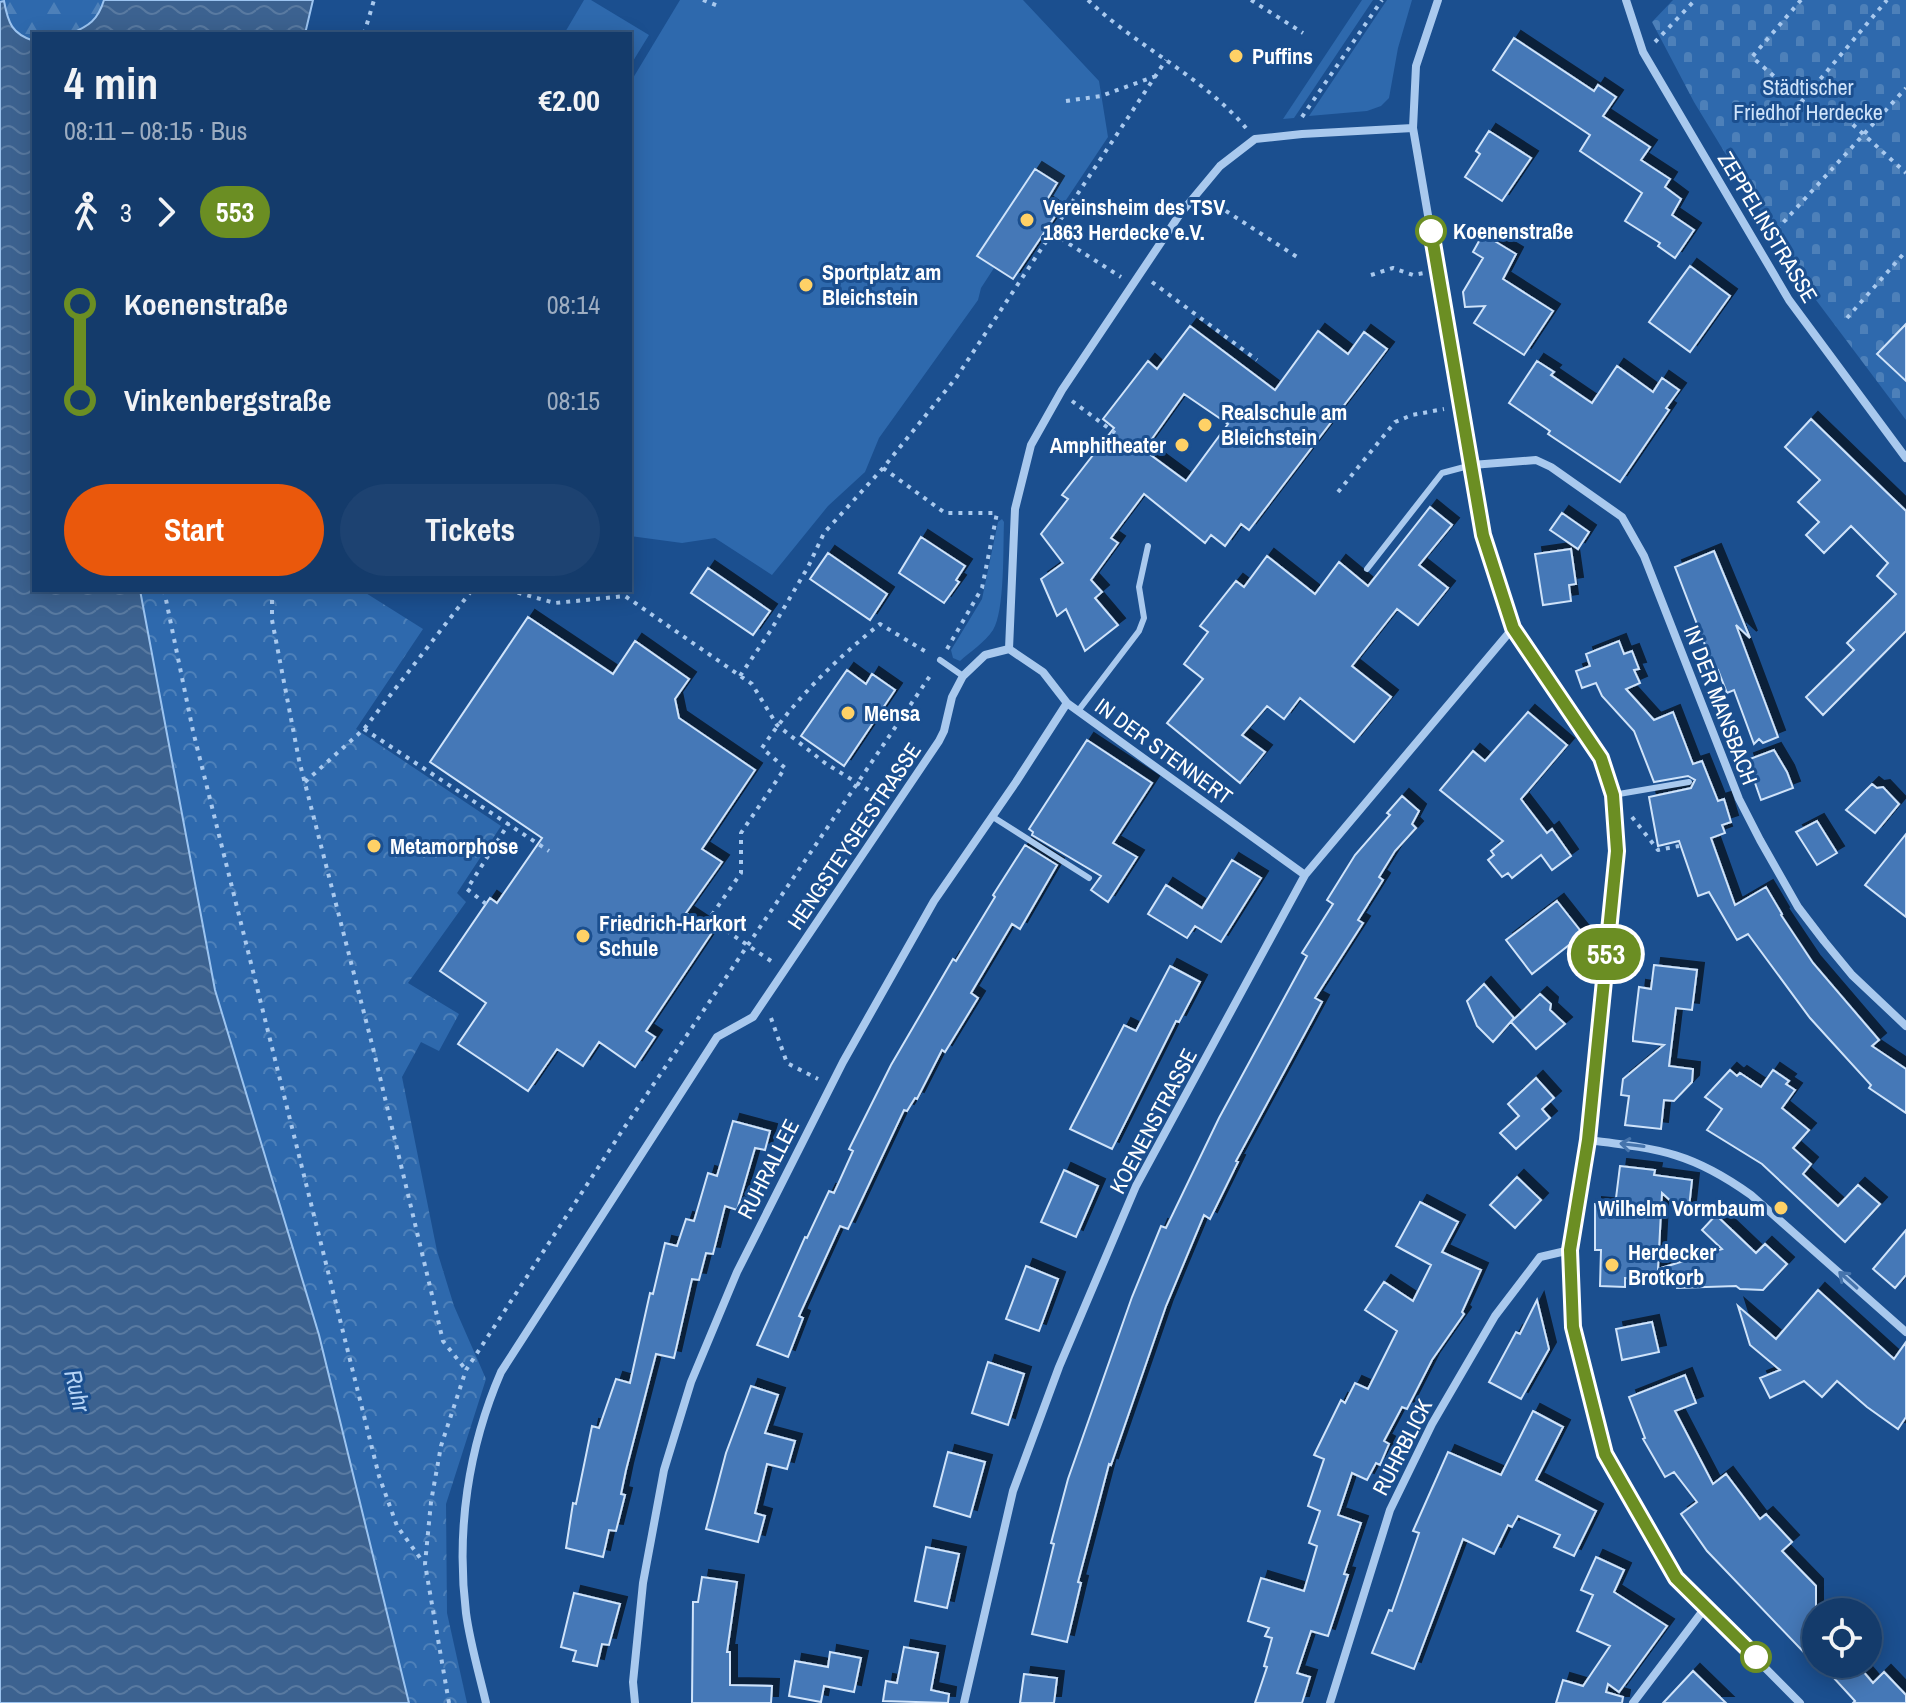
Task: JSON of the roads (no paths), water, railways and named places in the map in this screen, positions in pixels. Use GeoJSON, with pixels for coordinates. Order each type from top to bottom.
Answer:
{"type":"FeatureCollection","features":[{"type":"Feature","properties":{"kind":"street"},"geometry":{"type":"LineString","coordinates":[[1438,0],[1416,66],[1413,128],[1483,535],[1513,628],[1601,758],[1613,795],[1617,851],[1588,1140],[1570,1250],[1573,1327],[1605,1454],[1676,1578],[1800,1703]]}},
{"type":"Feature","properties":{"kind":"street","name":"ZEPPELINSTRASSE"},"geometry":{"type":"LineString","coordinates":[[1626,0],[1643,52],[1789,300],[1906,458]]}},
{"type":"Feature","properties":{"kind":"street"},"geometry":{"type":"LineString","coordinates":[[963,676],[985,655],[1009,649],[1015,509],[1031,445],[1061,392],[1197,192],[1220,166],[1255,139],[1413,128]]}},
{"type":"Feature","properties":{"kind":"street","name":"IN DER MANSBACH"},"geometry":{"type":"LineString","coordinates":[[1472,465],[1536,460],[1551,467],[1622,517],[1644,556],[1739,799],[1760,840],[1798,907],[1824,941],[1852,975],[1906,1026]]}},
{"type":"Feature","properties":{"kind":"street","name":"KOENENSTRASSE"},"geometry":{"type":"LineString","coordinates":[[964,1703],[1013,1491],[1059,1367],[1136,1186],[1305,875],[1513,628]]}},
{"type":"Feature","properties":{"kind":"street","name":"IN DER STENNERT"},"geometry":{"type":"LineString","coordinates":[[1009,649],[1043,672],[1067,703],[1305,875]]}},
{"type":"Feature","properties":{"kind":"street","name":"HENGSTEYSEESTRASSE"},"geometry":{"type":"LineString","coordinates":[[486,1703],[466,1616],[460,1553],[465,1498],[490,1398],[501,1372],[717,1037],[753,1017],[895,807],[944,731],[952,697],[963,676]]}},
{"type":"Feature","properties":{"kind":"street","name":"RUHRALLEE"},"geometry":{"type":"LineString","coordinates":[[635,1703],[633,1682],[643,1583],[664,1470],[691,1382],[737,1272],[831,1086],[934,901],[1067,703]]}},
{"type":"Feature","properties":{"kind":"street"},"geometry":{"type":"LineString","coordinates":[[1588,1140],[1673,1153],[1701,1163],[1726,1177],[1751,1195],[1906,1332]]}},
{"type":"Feature","properties":{"kind":"street","name":"RUHRBLICK"},"geometry":{"type":"LineString","coordinates":[[1330,1703],[1390,1510],[1432,1424],[1495,1316],[1540,1257],[1570,1250]]}},
{"type":"Feature","properties":{"kind":"street"},"geometry":{"type":"LineString","coordinates":[[1633,1703],[1705,1608]]}},
{"type":"Feature","properties":{"kind":"lane"},"geometry":{"type":"LineString","coordinates":[[1367,569],[1442,473],[1472,465]]}},
{"type":"Feature","properties":{"kind":"lane"},"geometry":{"type":"LineString","coordinates":[[1078,711],[1139,631],[1144,618],[1139,587],[1148,546]]}},
{"type":"Feature","properties":{"kind":"lane"},"geometry":{"type":"LineString","coordinates":[[940,660],[963,676]]}},
{"type":"Feature","properties":{"kind":"lane"},"geometry":{"type":"LineString","coordinates":[[1613,795],[1689,782]]}},
{"type":"Feature","properties":{"kind":"lane"},"geometry":{"type":"LineString","coordinates":[[993,817],[1089,878]]}},
{"type":"Feature","properties":{"kind":"water"},"geometry":{"type":"Polygon","coordinates":[[[104,0],[313,0],[305,32],[74,32],[92,22],[104,0]]]}},
{"type":"Feature","properties":{"kind":"water","name":"Ruhr"},"geometry":{"type":"Polygon","coordinates":[[[4,1],[12,27],[32,40],[32,592],[140,592],[215,990],[319,1335],[409,1703],[0,1703],[0,2],[4,1]]]}},
{"type":"Feature","properties":{"kind":"place","name":"Puffins"},"geometry":{"type":"Point","coordinates":[1236,56]}},
{"type":"Feature","properties":{"kind":"place","name":"Vereinsheim des TSV 1863 Herdecke e.V."},"geometry":{"type":"Point","coordinates":[1027,220]}},
{"type":"Feature","properties":{"kind":"place","name":"Koenenstraße"},"geometry":{"type":"Point","coordinates":[1431,231]}},
{"type":"Feature","properties":{"kind":"place","name":"Sportplatz am Bleichstein"},"geometry":{"type":"Point","coordinates":[806,285]}},
{"type":"Feature","properties":{"kind":"place","name":"Realschule am Bleichstein"},"geometry":{"type":"Point","coordinates":[1205,425]}},
{"type":"Feature","properties":{"kind":"place","name":"Amphitheater"},"geometry":{"type":"Point","coordinates":[1182,445]}},
{"type":"Feature","properties":{"kind":"place","name":"Mensa"},"geometry":{"type":"Point","coordinates":[848,713]}},
{"type":"Feature","properties":{"kind":"place","name":"Metamorphose"},"geometry":{"type":"Point","coordinates":[374,846]}},
{"type":"Feature","properties":{"kind":"place","name":"Friedrich-Harkort Schule"},"geometry":{"type":"Point","coordinates":[583,936]}},
{"type":"Feature","properties":{"kind":"place","name":"Wilhelm Vormbaum"},"geometry":{"type":"Point","coordinates":[1781,1208]}},
{"type":"Feature","properties":{"kind":"place","name":"Herdecker Brotkorb"},"geometry":{"type":"Point","coordinates":[1612,1265]}},
{"type":"Feature","properties":{"kind":"park label","name":"Städtischer Friedhof Herdecke"},"geometry":{"type":"Point","coordinates":[1808,100]}}]}
